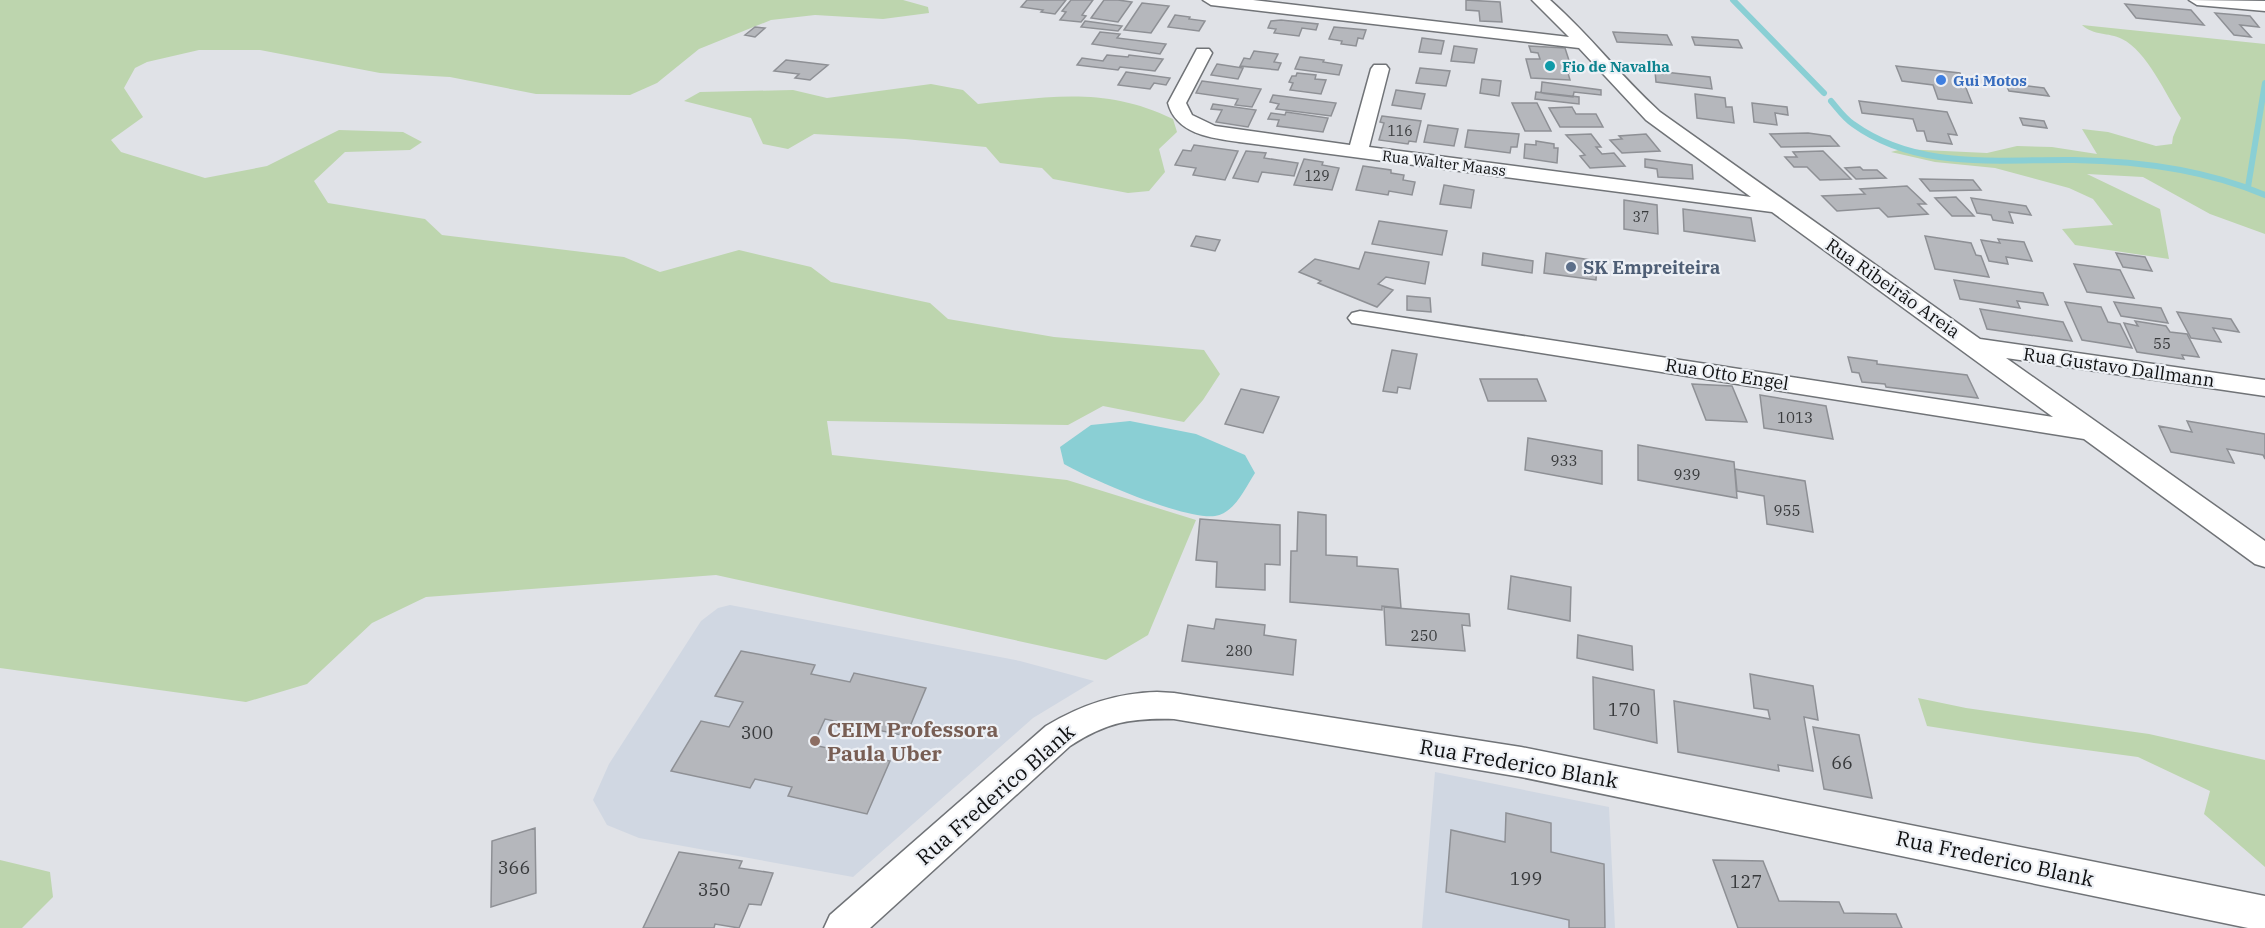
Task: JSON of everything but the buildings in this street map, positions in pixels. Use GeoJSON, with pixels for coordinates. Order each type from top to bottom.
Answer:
{"type":"FeatureCollection","features":[{"type":"Feature","properties":{"kind":"street"},"geometry":{"type":"LineString","coordinates":[[1211,0],[1587,44]]}},
{"type":"Feature","properties":{"kind":"street"},"geometry":{"type":"LineString","coordinates":[[1372,0],[1388,21]]}},
{"type":"Feature","properties":{"kind":"street","name":"Rua Ribeirão Areia"},"geometry":{"type":"LineString","coordinates":[[1540,0],[1587,44],[1626,91],[1653,116],[2265,556]]}},
{"type":"Feature","properties":{"kind":"street"},"geometry":{"type":"LineString","coordinates":[[2197,0],[2265,6]]}},
{"type":"Feature","properties":{"kind":"street","name":"Rua Walter Maass"},"geometry":{"type":"LineString","coordinates":[[1203,53],[1177,104],[1178,110],[1193,124],[1204,129],[1239,136],[1779,207]]}},
{"type":"Feature","properties":{"kind":"street"},"geometry":{"type":"LineString","coordinates":[[1358,152],[1380,69]]}},
{"type":"Feature","properties":{"kind":"street","name":"Rua Otto Engel"},"geometry":{"type":"LineString","coordinates":[[1360,318],[2093,432]]}},
{"type":"Feature","properties":{"kind":"street","name":"Rua Gustavo Dallmann"},"geometry":{"type":"LineString","coordinates":[[1972,345],[2265,388]]}},
{"type":"Feature","properties":{"kind":"street","name":"Rua Frederico Blank"},"geometry":{"type":"LineString","coordinates":[[843,928],[1058,736],[1083,719],[1107,710],[1142,705],[1174,706],[1533,764],[2265,914]]}},
{"type":"Feature","properties":{"kind":"shaded area","name":"CEIM Professora Paula Uber"},"geometry":{"type":"Polygon","coordinates":[[[730,605],[1020,661],[1094,681],[1033,718],[853,877],[639,838],[607,825],[593,800],[609,764],[701,621],[718,608],[730,605]]]}},
{"type":"Feature","properties":{"kind":"shaded area"},"geometry":{"type":"Polygon","coordinates":[[[1435,772],[1609,807],[1615,928],[1422,928],[1435,772]]]}},
{"type":"Feature","properties":{"kind":"green space"},"geometry":{"type":"Polygon","coordinates":[[[0,0],[903,0],[928,7],[929,13],[883,19],[815,15],[771,20],[699,49],[657,83],[630,95],[536,94],[450,77],[380,73],[260,50],[199,50],[147,62],[135,68],[124,88],[143,117],[111,140],[121,152],[205,178],[267,166],[339,130],[403,132],[422,142],[410,150],[345,152],[314,181],[328,203],[425,219],[442,235],[624,257],[660,272],[739,250],[811,267],[831,282],[930,303],[948,319],[1054,337],[1204,350],[1220,374],[1203,400],[1184,422],[1103,406],[1068,425],[827,421],[832,455],[1067,480],[1196,520],[1148,635],[1106,660],[716,575],[426,597],[372,623],[307,684],[246,702],[0,668],[0,0]]]}},
{"type":"Feature","properties":{"kind":"green space"},"geometry":{"type":"Polygon","coordinates":[[[2082,25],[2265,44],[2265,234],[2210,214],[2143,177],[2087,174],[2160,209],[2169,259],[2075,245],[2062,229],[2113,225],[2093,199],[2069,188],[1995,168],[1935,162],[1891,152],[1902,149],[1987,153],[2017,146],[2052,147],[2097,154],[2082,129],[2108,132],[2156,146],[2172,144],[2181,118],[2148,63],[2140,53],[2122,39],[2091,31],[2082,25]]]}},
{"type":"Feature","properties":{"kind":"green space"},"geometry":{"type":"Polygon","coordinates":[[[931,84],[963,90],[978,104],[1077,96],[1124,102],[1173,119],[1177,132],[1159,149],[1165,172],[1149,191],[1128,193],[1053,179],[1042,168],[1000,163],[986,147],[905,139],[814,134],[788,149],[763,144],[751,118],[684,101],[700,92],[793,90],[827,98],[931,84]]]}},
{"type":"Feature","properties":{"kind":"green space"},"geometry":{"type":"Polygon","coordinates":[[[1918,698],[1966,708],[2149,734],[2265,760],[2265,867],[2204,814],[2210,791],[2138,757],[1927,726],[1918,698]]]}},
{"type":"Feature","properties":{"kind":"green space"},"geometry":{"type":"Polygon","coordinates":[[[0,860],[50,872],[53,897],[22,928],[0,928],[0,860]]]}},
{"type":"Feature","properties":{"kind":"water"},"geometry":{"type":"Polygon","coordinates":[[[1130,421],[1196,434],[1245,455],[1255,473],[1239,499],[1228,510],[1215,516],[1201,516],[1139,498],[1064,464],[1060,447],[1091,425],[1130,421]]]}},
{"type":"Feature","properties":{"kind":"waterway"},"geometry":{"type":"LineString","coordinates":[[1733,0],[1824,93]]}},
{"type":"Feature","properties":{"kind":"waterway"},"geometry":{"type":"LineString","coordinates":[[2248,187],[2265,83]]}},
{"type":"Feature","properties":{"kind":"waterway"},"geometry":{"type":"LineString","coordinates":[[1831,101],[1850,122],[1878,139],[1932,156],[1988,161],[2123,162],[2195,173],[2265,195]]}},
{"type":"Feature","properties":{"kind":"place","name":"Fio de Navalha"},"geometry":{"type":"Point","coordinates":[1550,66]}},
{"type":"Feature","properties":{"kind":"place","name":"Gui Motos"},"geometry":{"type":"Point","coordinates":[1941,80]}},
{"type":"Feature","properties":{"kind":"place","name":"SK Empreiteira"},"geometry":{"type":"Point","coordinates":[1571,267]}},
{"type":"Feature","properties":{"kind":"place","name":"CEIM Professora Paula Uber"},"geometry":{"type":"Point","coordinates":[815,741]}}]}
